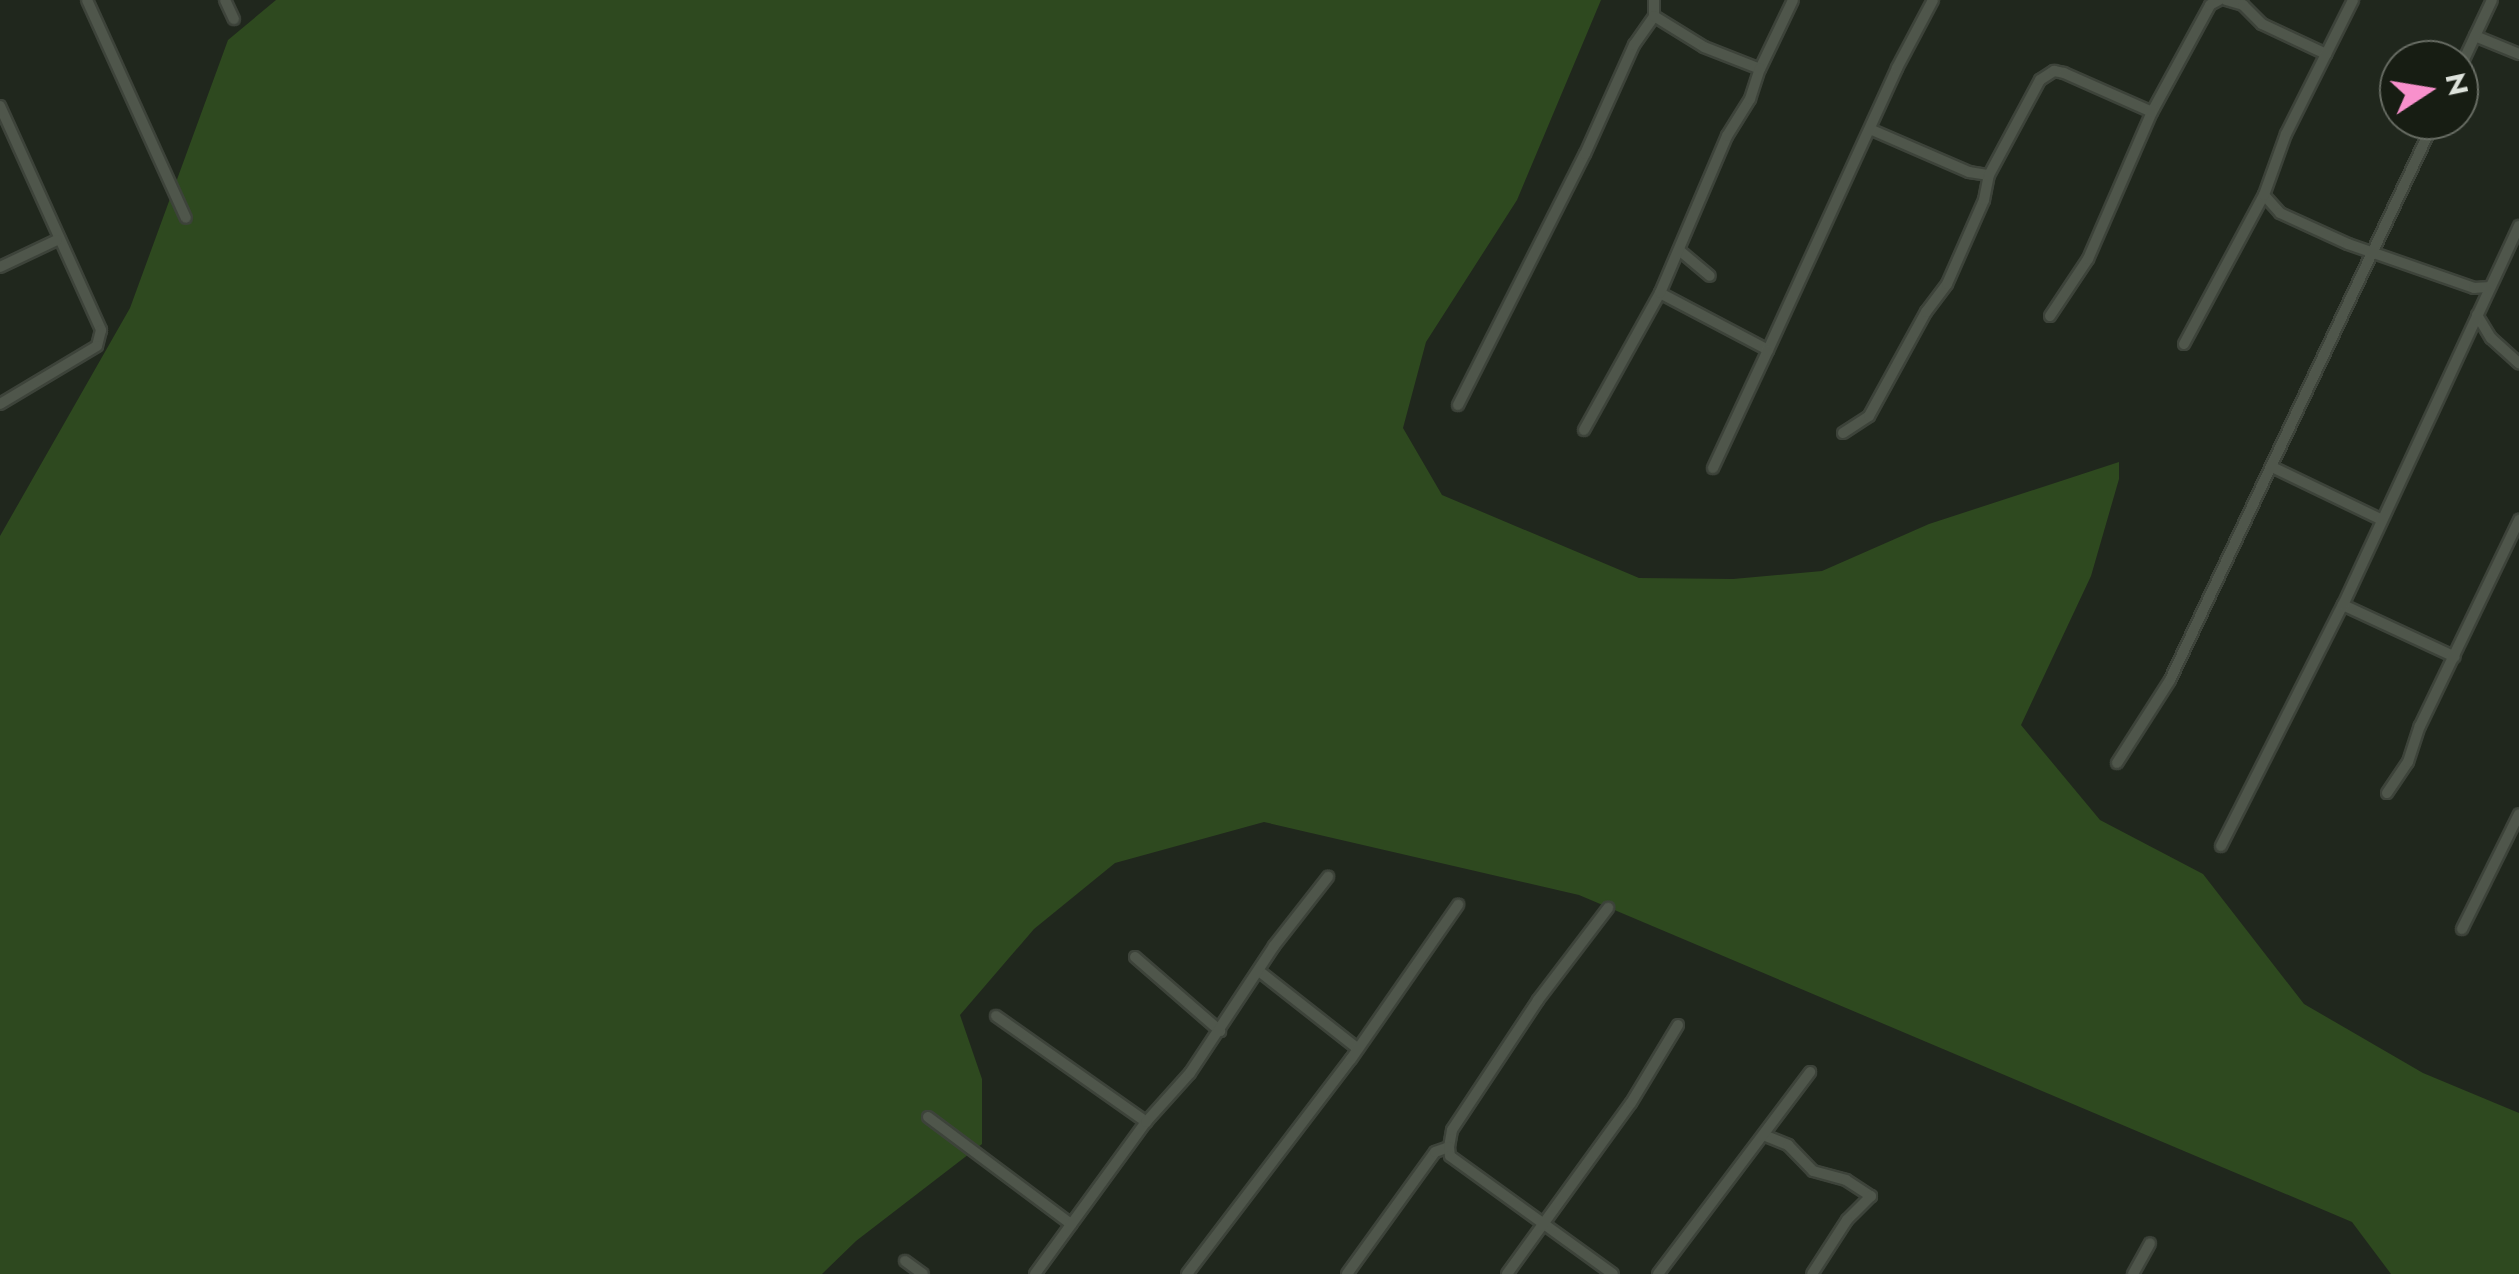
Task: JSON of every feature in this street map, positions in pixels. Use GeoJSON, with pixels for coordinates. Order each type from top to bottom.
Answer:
{"type":"FeatureCollection","features":[{"type":"Feature","properties":{"kind":"street"},"geometry":{"type":"LineString","coordinates":[[87,0],[186,218]]}},
{"type":"Feature","properties":{"kind":"street"},"geometry":{"type":"LineString","coordinates":[[225,0],[234,19]]}},
{"type":"Feature","properties":{"kind":"street"},"geometry":{"type":"LineString","coordinates":[[1458,405],[1585,154],[1634,45],[1654,16],[1654,0]]}},
{"type":"Feature","properties":{"kind":"street"},"geometry":{"type":"LineString","coordinates":[[1584,430],[1660,293],[1665,272],[1727,136],[1750,99],[1793,0]]}},
{"type":"Feature","properties":{"kind":"street"},"geometry":{"type":"LineString","coordinates":[[1714,468],[1872,130],[1897,68],[1933,0]]}},
{"type":"Feature","properties":{"kind":"street"},"geometry":{"type":"LineString","coordinates":[[2050,316],[2088,259],[2152,112],[2210,5],[2222,0],[2242,6],[2262,24],[2326,54]]}},
{"type":"Feature","properties":{"kind":"street"},"geometry":{"type":"LineString","coordinates":[[2184,344],[2264,195],[2286,134],[2353,0]]}},
{"type":"Feature","properties":{"kind":"street"},"geometry":{"type":"LineString","coordinates":[[2473,40],[2492,0]]}},
{"type":"Feature","properties":{"kind":"street"},"geometry":{"type":"LineString","coordinates":[[1654,16],[1704,47],[1760,69]]}},
{"type":"Feature","properties":{"kind":"street"},"geometry":{"type":"LineString","coordinates":[[2475,36],[2519,54]]}},
{"type":"Feature","properties":{"kind":"street"},"geometry":{"type":"LineString","coordinates":[[1843,434],[1869,416],[1926,312],[1947,284],[1984,200],[1988,175],[2046,74],[2064,73],[2152,112]]}},
{"type":"Feature","properties":{"kind":"street"},"geometry":{"type":"LineString","coordinates":[[0,106],[100,337],[97,346],[0,404]]}},
{"type":"Feature","properties":{"kind":"street"},"geometry":{"type":"LineString","coordinates":[[1872,130],[1969,172],[1988,175]]}},
{"type":"Feature","properties":{"kind":"street"},"geometry":{"type":"LineString","coordinates":[[2118,763],[2170,680],[2426,140]]}},
{"type":"Feature","properties":{"kind":"street"},"geometry":{"type":"LineString","coordinates":[[2264,195],[2280,213],[2372,253],[2474,288],[2490,287]]}},
{"type":"Feature","properties":{"kind":"street"},"geometry":{"type":"LineString","coordinates":[[2220,846],[2342,605],[2519,226]]}},
{"type":"Feature","properties":{"kind":"street"},"geometry":{"type":"LineString","coordinates":[[0,267],[57,240]]}},
{"type":"Feature","properties":{"kind":"street"},"geometry":{"type":"LineString","coordinates":[[1678,250],[1710,276]]}},
{"type":"Feature","properties":{"kind":"street"},"geometry":{"type":"LineString","coordinates":[[1660,293],[1768,350]]}},
{"type":"Feature","properties":{"kind":"street"},"geometry":{"type":"LineString","coordinates":[[2478,315],[2491,338],[2519,363]]}},
{"type":"Feature","properties":{"kind":"street"},"geometry":{"type":"LineString","coordinates":[[2272,467],[2382,520]]}},
{"type":"Feature","properties":{"kind":"street"},"geometry":{"type":"LineString","coordinates":[[2387,793],[2408,762],[2420,726],[2517,529]]}},
{"type":"Feature","properties":{"kind":"street"},"geometry":{"type":"LineString","coordinates":[[2342,605],[2455,657]]}},
{"type":"Feature","properties":{"kind":"street"},"geometry":{"type":"LineString","coordinates":[[2462,929],[2519,814]]}},
{"type":"Feature","properties":{"kind":"street"},"geometry":{"type":"LineString","coordinates":[[1034,1274],[1146,1122],[1168,1101],[1220,1031],[1328,878]]}},
{"type":"Feature","properties":{"kind":"street"},"geometry":{"type":"LineString","coordinates":[[1187,1274],[1357,1048],[1458,904]]}},
{"type":"Feature","properties":{"kind":"street"},"geometry":{"type":"LineString","coordinates":[[1608,908],[1538,1000],[1452,1130],[1449,1147],[1450,1156],[1613,1274]]}},
{"type":"Feature","properties":{"kind":"street"},"geometry":{"type":"LineString","coordinates":[[1135,957],[1220,1031]]}},
{"type":"Feature","properties":{"kind":"street"},"geometry":{"type":"LineString","coordinates":[[1259,971],[1357,1048]]}},
{"type":"Feature","properties":{"kind":"street"},"geometry":{"type":"LineString","coordinates":[[996,1016],[1146,1122]]}},
{"type":"Feature","properties":{"kind":"street"},"geometry":{"type":"LineString","coordinates":[[1507,1274],[1546,1224],[1678,1026]]}},
{"type":"Feature","properties":{"kind":"street"},"geometry":{"type":"LineString","coordinates":[[1658,1274],[1766,1136],[1810,1072]]}},
{"type":"Feature","properties":{"kind":"street"},"geometry":{"type":"LineString","coordinates":[[928,1117],[1071,1224]]}},
{"type":"Feature","properties":{"kind":"street"},"geometry":{"type":"LineString","coordinates":[[1766,1136],[1788,1145],[1813,1172],[1846,1180],[1870,1196],[1847,1220],[1812,1274]]}},
{"type":"Feature","properties":{"kind":"street"},"geometry":{"type":"LineString","coordinates":[[1347,1274],[1435,1152],[1449,1147]]}},
{"type":"Feature","properties":{"kind":"street"},"geometry":{"type":"LineString","coordinates":[[2133,1274],[2150,1243]]}},
{"type":"Feature","properties":{"kind":"street"},"geometry":{"type":"LineString","coordinates":[[905,1261],[923,1274]]}},
{"type":"Feature","properties":{"kind":"green space"},"geometry":{"type":"Polygon","coordinates":[[[276,0],[1601,0],[1517,200],[1426,342],[1403,428],[1442,495],[1639,578],[1733,579],[1822,571],[1929,524],[2119,462],[2119,479],[2091,576],[2021,725],[2100,820],[2203,874],[2304,1004],[2423,1073],[2519,1113],[2519,1274],[2391,1274],[2352,1222],[1579,895],[1264,822],[1115,863],[1034,929],[960,1015],[982,1079],[982,1144],[856,1241],[822,1274],[0,1274],[0,536],[130,308],[228,40],[276,0]]]}}]}
